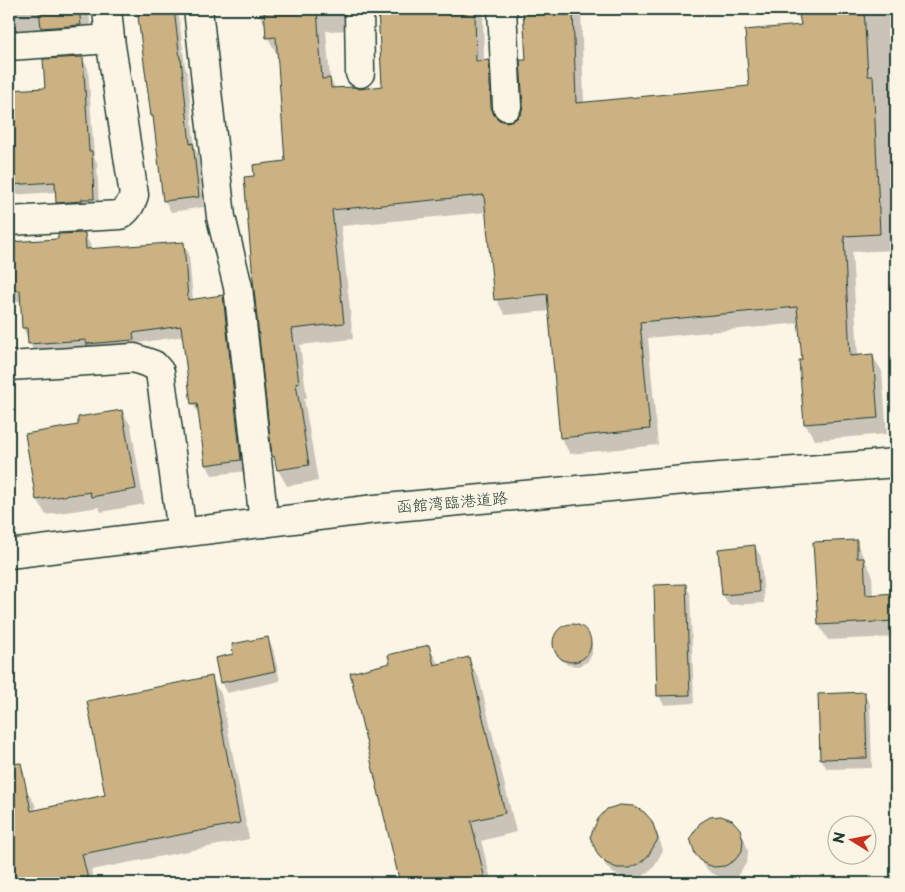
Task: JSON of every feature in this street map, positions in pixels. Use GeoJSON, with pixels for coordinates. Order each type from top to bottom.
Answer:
{"type":"FeatureCollection","features":[{"type":"Feature","properties":{"kind":"street"},"geometry":{"type":"LineString","coordinates":[[9,221],[120,215],[131,204],[134,195],[110,39],[108,9]]}},
{"type":"Feature","properties":{"kind":"street"},"geometry":{"type":"LineString","coordinates":[[198,9],[221,217],[238,287],[264,523]]}},
{"type":"Feature","properties":{"kind":"street"},"geometry":{"type":"LineString","coordinates":[[360,9],[360,73]]}},
{"type":"Feature","properties":{"kind":"street"},"geometry":{"type":"LineString","coordinates":[[502,9],[507,106]]}},
{"type":"Feature","properties":{"kind":"street"},"geometry":{"type":"LineString","coordinates":[[9,46],[110,39]]}},
{"type":"Feature","properties":{"kind":"street"},"geometry":{"type":"LineString","coordinates":[[9,366],[134,358],[154,366],[160,372],[182,533]]}},
{"type":"Feature","properties":{"kind":"street","name":"函館湾臨港道路"},"geometry":{"type":"LineString","coordinates":[[9,554],[375,509],[686,480],[896,463]]}},
{"type":"Feature","properties":{"kind":"building"},"geometry":{"type":"Polygon","coordinates":[[[39,9],[79,9],[81,25],[41,28],[39,9]]]}},
{"type":"Feature","properties":{"kind":"building"},"geometry":{"type":"Polygon","coordinates":[[[137,9],[174,9],[190,144],[193,143],[199,197],[163,201],[137,9]]]}},
{"type":"Feature","properties":{"kind":"building"},"geometry":{"type":"Polygon","coordinates":[[[264,9],[317,9],[322,79],[330,78],[331,88],[354,87],[360,89],[382,86],[378,9],[475,9],[476,61],[489,60],[491,107],[494,115],[499,120],[507,122],[516,119],[521,114],[523,106],[520,60],[526,60],[523,9],[573,9],[576,103],[749,86],[745,30],[801,25],[798,9],[864,9],[868,76],[873,76],[880,234],[844,236],[850,356],[873,354],[878,418],[804,424],[799,360],[802,360],[797,307],[640,322],[650,429],[560,438],[547,294],[494,300],[484,195],[332,210],[344,323],[292,329],[299,383],[296,383],[309,465],[277,470],[274,456],[272,457],[244,177],[254,176],[253,165],[285,161],[276,37],[266,38],[264,9]]]}},
{"type":"Feature","properties":{"kind":"building"},"geometry":{"type":"Polygon","coordinates":[[[83,57],[89,151],[92,151],[94,199],[56,203],[55,182],[9,185],[9,90],[45,88],[43,59],[83,57]]]}},
{"type":"Feature","properties":{"kind":"building"},"geometry":{"type":"Polygon","coordinates":[[[85,233],[86,249],[184,242],[188,300],[223,295],[241,460],[205,465],[197,403],[191,404],[181,326],[133,333],[134,340],[86,344],[86,340],[28,344],[27,328],[22,328],[20,290],[9,291],[9,242],[58,239],[58,234],[85,233]]]}},
{"type":"Feature","properties":{"kind":"building"},"geometry":{"type":"Polygon","coordinates":[[[122,410],[136,489],[91,497],[90,492],[36,500],[25,434],[78,425],[78,417],[122,410]]]}},
{"type":"Feature","properties":{"kind":"building"},"geometry":{"type":"Polygon","coordinates":[[[857,540],[857,558],[864,558],[866,595],[896,593],[896,621],[818,625],[813,542],[857,540]]]}},
{"type":"Feature","properties":{"kind":"building"},"geometry":{"type":"Polygon","coordinates":[[[755,545],[759,592],[722,595],[718,549],[755,545]]]}},
{"type":"Feature","properties":{"kind":"building"},"geometry":{"type":"Polygon","coordinates":[[[686,584],[690,695],[657,696],[654,585],[686,584]]]}},
{"type":"Feature","properties":{"kind":"building"},"geometry":{"type":"Polygon","coordinates":[[[572,624],[585,630],[591,643],[585,656],[572,662],[559,656],[553,643],[559,630],[572,624]]]}},
{"type":"Feature","properties":{"kind":"building"},"geometry":{"type":"Polygon","coordinates":[[[268,637],[275,671],[220,683],[215,658],[233,654],[232,644],[268,637]]]}},
{"type":"Feature","properties":{"kind":"building"},"geometry":{"type":"Polygon","coordinates":[[[429,645],[434,665],[469,657],[505,813],[471,821],[486,883],[400,883],[350,673],[390,663],[388,655],[429,645]]]}},
{"type":"Feature","properties":{"kind":"building"},"geometry":{"type":"Polygon","coordinates":[[[212,676],[240,823],[82,854],[89,883],[9,883],[9,764],[21,763],[31,811],[105,795],[87,701],[212,676]]]}},
{"type":"Feature","properties":{"kind":"building"},"geometry":{"type":"Polygon","coordinates":[[[865,692],[867,758],[820,759],[818,694],[865,692]]]}},
{"type":"Feature","properties":{"kind":"building"},"geometry":{"type":"Polygon","coordinates":[[[620,805],[633,806],[644,812],[652,821],[658,839],[648,856],[639,864],[629,868],[617,868],[606,863],[598,855],[590,837],[598,819],[607,809],[620,805]]]}},
{"type":"Feature","properties":{"kind":"building"},"geometry":{"type":"Polygon","coordinates":[[[721,816],[732,820],[740,829],[743,840],[742,851],[735,860],[725,866],[714,867],[703,863],[695,854],[690,838],[700,823],[710,817],[721,816]]]}}]}
